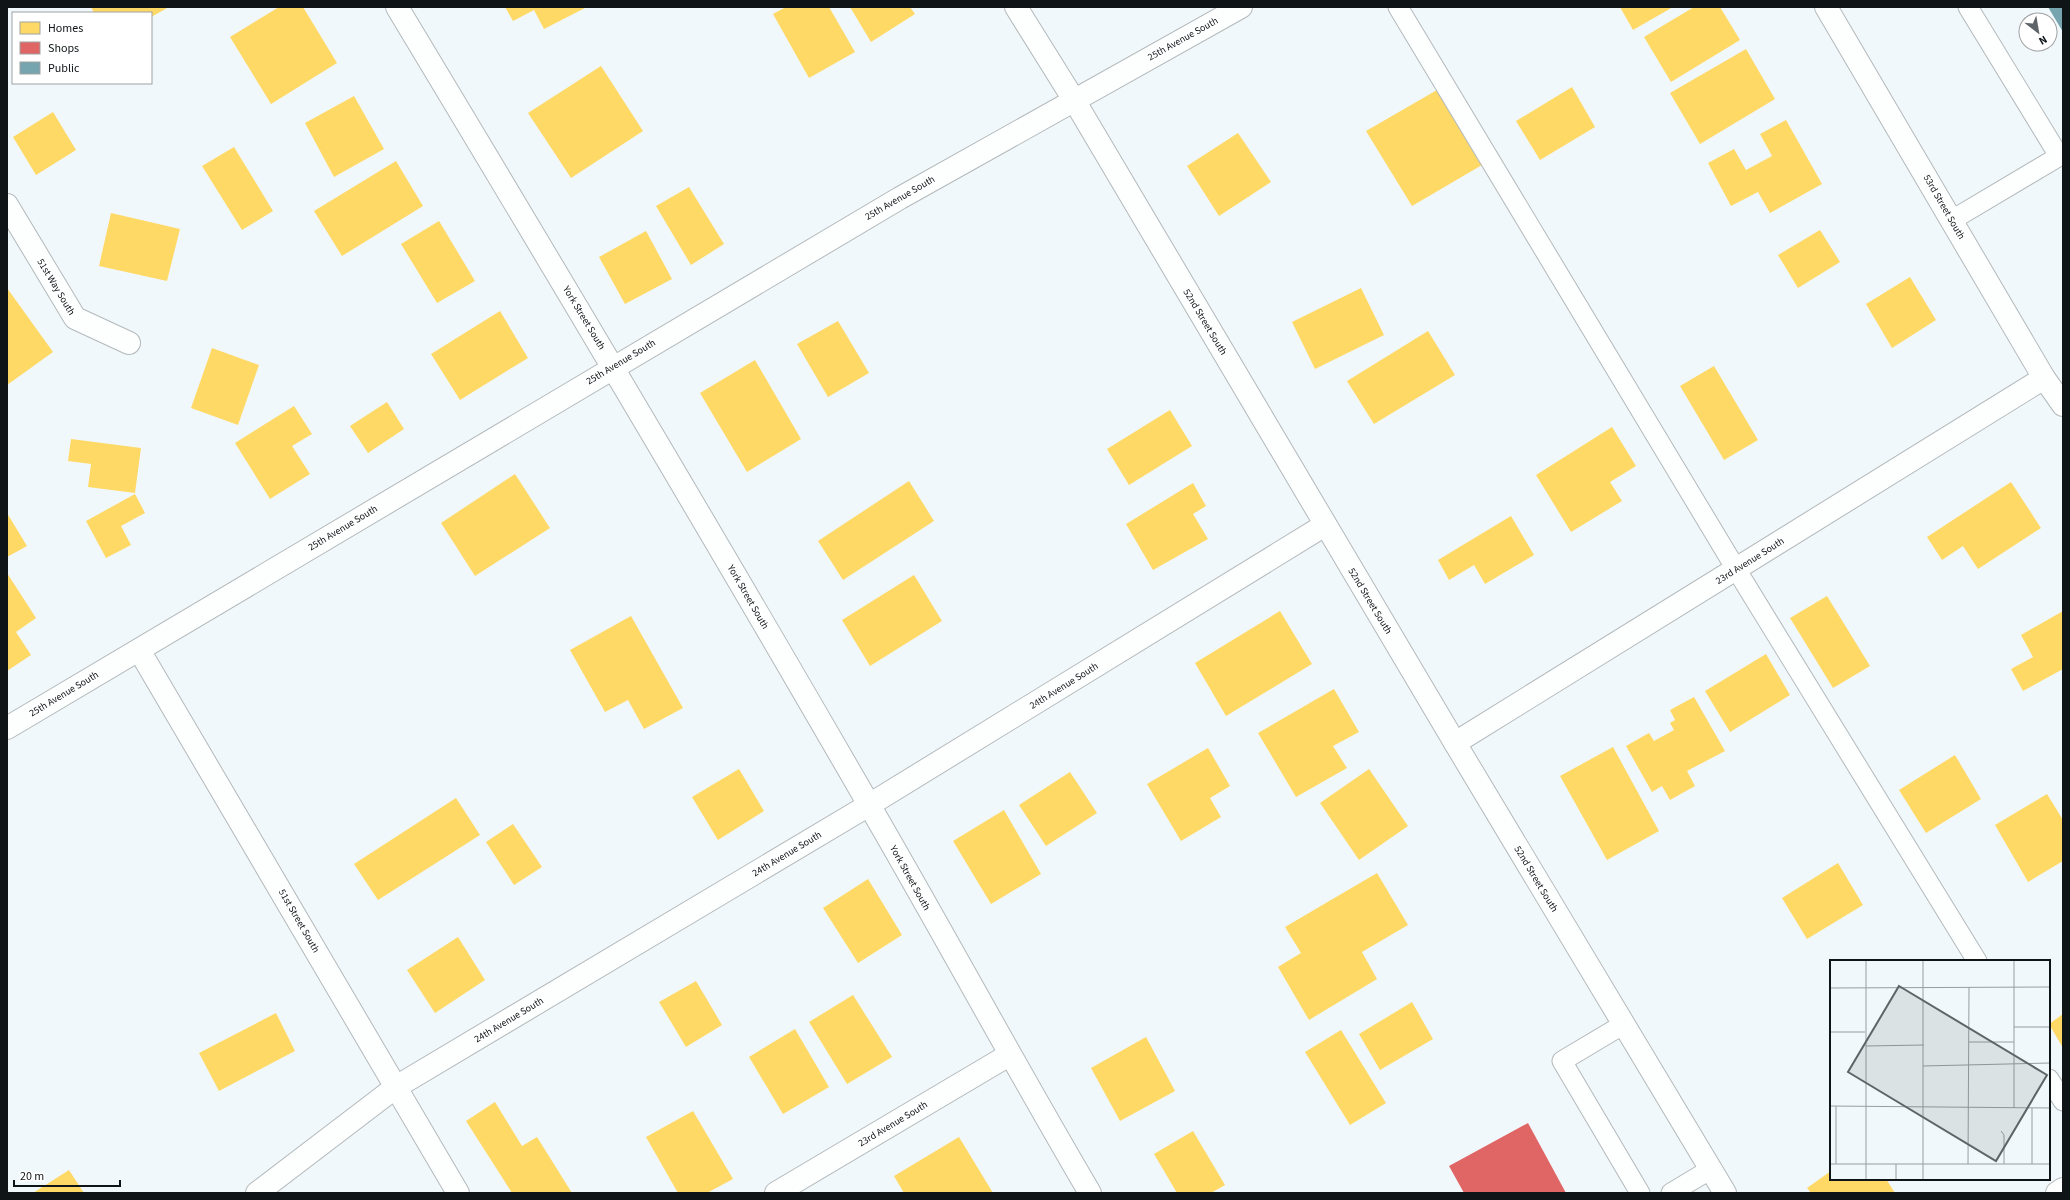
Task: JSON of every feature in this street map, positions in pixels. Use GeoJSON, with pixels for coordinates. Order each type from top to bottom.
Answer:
{"type":"FeatureCollection","features":[{"type":"Feature","properties":{"kind":"street","name":"York Street South"},"geometry":{"type":"LineString","coordinates":[[397,7],[613,367],[870,805],[1009,1055],[1090,1193]]}},
{"type":"Feature","properties":{"kind":"street","name":"52nd Street South"},"geometry":{"type":"LineString","coordinates":[[1016,7],[1074,100],[1325,525],[1725,1193]]}},
{"type":"Feature","properties":{"kind":"street","name":"25th Avenue South"},"geometry":{"type":"LineString","coordinates":[[7,728],[900,198],[1241,7]]}},
{"type":"Feature","properties":{"kind":"street","name":"53rd Street South"},"geometry":{"type":"LineString","coordinates":[[1826,7],[2044,378],[2063,405]]}},
{"type":"Feature","properties":{"kind":"street","name":"51st Way South"},"geometry":{"type":"LineString","coordinates":[[7,205],[75,318],[128,343]]}},
{"type":"Feature","properties":{"kind":"street","name":"23rd Avenue South"},"geometry":{"type":"LineString","coordinates":[[1455,743],[2044,378]]}},
{"type":"Feature","properties":{"kind":"street","name":"24th Avenue South"},"geometry":{"type":"LineString","coordinates":[[257,1193],[396,1087],[870,805],[1325,525]]}},
{"type":"Feature","properties":{"kind":"street","name":"51st Street South"},"geometry":{"type":"LineString","coordinates":[[139,650],[458,1193]]}},
{"type":"Feature","properties":{"kind":"street","name":"23rd Avenue South"},"geometry":{"type":"LineString","coordinates":[[776,1193],[1009,1055]]}},
{"type":"Feature","properties":{"kind":"street"},"geometry":{"type":"LineString","coordinates":[[2056,1193],[2063,1189]]}},
{"type":"Feature","properties":{"kind":"lane"},"geometry":{"type":"LineString","coordinates":[[1398,7],[1736,569],[1976,960]]}},
{"type":"Feature","properties":{"kind":"lane"},"geometry":{"type":"LineString","coordinates":[[1952,220],[2061,155],[1968,7]]}},
{"type":"Feature","properties":{"kind":"lane"},"geometry":{"type":"LineString","coordinates":[[1624,1024],[1562,1062],[1640,1193]]}},
{"type":"Feature","properties":{"kind":"lane"},"geometry":{"type":"LineString","coordinates":[[2050,1080],[2063,1101]]}},
{"type":"Feature","properties":{"kind":"lane"},"geometry":{"type":"LineString","coordinates":[[1671,1193],[1711,1169]]}},
{"type":"Feature","properties":{"kind":"building: Homes"},"geometry":{"type":"Polygon","coordinates":[[[91,7],[169,7],[152,16],[152,12],[94,12],[91,7]]]}},
{"type":"Feature","properties":{"kind":"building: Homes"},"geometry":{"type":"Polygon","coordinates":[[[279,7],[303,7],[337,63],[271,104],[230,37],[279,7]]]}},
{"type":"Feature","properties":{"kind":"building: Homes"},"geometry":{"type":"Polygon","coordinates":[[[505,7],[587,7],[544,29],[534,10],[513,21],[505,7]]]}},
{"type":"Feature","properties":{"kind":"building: Homes"},"geometry":{"type":"Polygon","coordinates":[[[786,7],[829,7],[855,52],[809,78],[773,14],[786,7]]]}},
{"type":"Feature","properties":{"kind":"building: Homes"},"geometry":{"type":"Polygon","coordinates":[[[850,7],[910,7],[915,14],[871,42],[850,7]]]}},
{"type":"Feature","properties":{"kind":"building: Homes"},"geometry":{"type":"Polygon","coordinates":[[[1620,7],[1673,7],[1633,30],[1620,7]]]}},
{"type":"Feature","properties":{"kind":"building: Homes"},"geometry":{"type":"Polygon","coordinates":[[[1694,7],[1720,7],[1740,40],[1671,82],[1644,37],[1694,7]]]}},
{"type":"Feature","properties":{"kind":"building: Homes"},"geometry":{"type":"Polygon","coordinates":[[[1746,49],[1775,99],[1700,144],[1670,93],[1746,49]]]}},
{"type":"Feature","properties":{"kind":"building: Homes"},"geometry":{"type":"Polygon","coordinates":[[[601,66],[643,131],[571,178],[528,113],[601,66]]]}},
{"type":"Feature","properties":{"kind":"building: Homes"},"geometry":{"type":"Polygon","coordinates":[[[1572,87],[1595,127],[1540,160],[1516,121],[1572,87]]]}},
{"type":"Feature","properties":{"kind":"building: Homes"},"geometry":{"type":"Polygon","coordinates":[[[1437,90],[1482,165],[1412,206],[1366,131],[1437,90]]]}},
{"type":"Feature","properties":{"kind":"building: Homes"},"geometry":{"type":"Polygon","coordinates":[[[354,96],[384,149],[334,177],[305,123],[354,96]]]}},
{"type":"Feature","properties":{"kind":"building: Homes"},"geometry":{"type":"Polygon","coordinates":[[[53,112],[76,150],[36,175],[13,137],[53,112]]]}},
{"type":"Feature","properties":{"kind":"building: Homes"},"geometry":{"type":"Polygon","coordinates":[[[1786,120],[1822,184],[1770,213],[1758,192],[1731,206],[1708,163],[1734,149],[1746,170],[1772,156],[1760,134],[1786,120]]]}},
{"type":"Feature","properties":{"kind":"building: Homes"},"geometry":{"type":"Polygon","coordinates":[[[1238,133],[1271,182],[1219,216],[1187,166],[1238,133]]]}},
{"type":"Feature","properties":{"kind":"building: Homes"},"geometry":{"type":"Polygon","coordinates":[[[234,147],[273,211],[242,230],[202,166],[234,147]]]}},
{"type":"Feature","properties":{"kind":"building: Homes"},"geometry":{"type":"Polygon","coordinates":[[[396,161],[423,206],[342,256],[314,211],[396,161]]]}},
{"type":"Feature","properties":{"kind":"building: Homes"},"geometry":{"type":"Polygon","coordinates":[[[689,187],[724,244],[691,265],[656,206],[689,187]]]}},
{"type":"Feature","properties":{"kind":"building: Homes"},"geometry":{"type":"Polygon","coordinates":[[[111,213],[180,229],[167,281],[99,266],[111,213]]]}},
{"type":"Feature","properties":{"kind":"building: Homes"},"geometry":{"type":"Polygon","coordinates":[[[439,221],[475,281],[437,303],[401,244],[439,221]]]}},
{"type":"Feature","properties":{"kind":"building: Homes"},"geometry":{"type":"Polygon","coordinates":[[[1820,230],[1840,262],[1798,288],[1778,255],[1820,230]]]}},
{"type":"Feature","properties":{"kind":"building: Homes"},"geometry":{"type":"Polygon","coordinates":[[[646,231],[672,279],[625,304],[599,257],[646,231]]]}},
{"type":"Feature","properties":{"kind":"building: Homes"},"geometry":{"type":"Polygon","coordinates":[[[1910,277],[1936,320],[1892,348],[1866,304],[1910,277]]]}},
{"type":"Feature","properties":{"kind":"building: Homes"},"geometry":{"type":"Polygon","coordinates":[[[7,288],[53,352],[7,385],[7,288]]]}},
{"type":"Feature","properties":{"kind":"building: Homes"},"geometry":{"type":"Polygon","coordinates":[[[1361,288],[1384,335],[1315,369],[1292,322],[1361,288]]]}},
{"type":"Feature","properties":{"kind":"building: Homes"},"geometry":{"type":"Polygon","coordinates":[[[500,311],[528,358],[460,400],[431,354],[500,311]]]}},
{"type":"Feature","properties":{"kind":"building: Homes"},"geometry":{"type":"Polygon","coordinates":[[[838,321],[869,373],[828,397],[797,344],[838,321]]]}},
{"type":"Feature","properties":{"kind":"building: Homes"},"geometry":{"type":"Polygon","coordinates":[[[1428,331],[1455,375],[1374,424],[1347,381],[1428,331]]]}},
{"type":"Feature","properties":{"kind":"building: Homes"},"geometry":{"type":"Polygon","coordinates":[[[212,348],[259,365],[238,425],[191,408],[212,348]]]}},
{"type":"Feature","properties":{"kind":"building: Homes"},"geometry":{"type":"Polygon","coordinates":[[[755,360],[801,439],[747,472],[700,393],[755,360]]]}},
{"type":"Feature","properties":{"kind":"building: Homes"},"geometry":{"type":"Polygon","coordinates":[[[1714,366],[1758,440],[1724,460],[1680,386],[1714,366]]]}},
{"type":"Feature","properties":{"kind":"building: Homes"},"geometry":{"type":"Polygon","coordinates":[[[387,402],[404,429],[368,453],[350,426],[387,402]]]}},
{"type":"Feature","properties":{"kind":"building: Homes"},"geometry":{"type":"Polygon","coordinates":[[[294,406],[312,434],[292,446],[310,474],[270,499],[235,443],[294,406]]]}},
{"type":"Feature","properties":{"kind":"building: Homes"},"geometry":{"type":"Polygon","coordinates":[[[1170,410],[1192,446],[1129,485],[1107,449],[1170,410]]]}},
{"type":"Feature","properties":{"kind":"building: Homes"},"geometry":{"type":"Polygon","coordinates":[[[1612,427],[1636,466],[1610,482],[1622,501],[1571,532],[1536,475],[1612,427]]]}},
{"type":"Feature","properties":{"kind":"building: Homes"},"geometry":{"type":"Polygon","coordinates":[[[71,439],[141,448],[135,493],[88,487],[91,464],[68,461],[71,439]]]}},
{"type":"Feature","properties":{"kind":"building: Homes"},"geometry":{"type":"Polygon","coordinates":[[[515,474],[550,528],[475,576],[441,523],[515,474]]]}},
{"type":"Feature","properties":{"kind":"building: Homes"},"geometry":{"type":"Polygon","coordinates":[[[909,481],[934,521],[843,580],[818,541],[909,481]]]}},
{"type":"Feature","properties":{"kind":"building: Homes"},"geometry":{"type":"Polygon","coordinates":[[[2011,482],[2041,528],[1978,569],[1963,546],[1942,560],[1927,537],[2011,482]]]}},
{"type":"Feature","properties":{"kind":"building: Homes"},"geometry":{"type":"Polygon","coordinates":[[[1193,483],[1206,506],[1193,514],[1208,539],[1153,570],[1126,524],[1193,483]]]}},
{"type":"Feature","properties":{"kind":"building: Homes"},"geometry":{"type":"Polygon","coordinates":[[[135,494],[145,513],[121,526],[131,545],[106,558],[86,521],[135,494]]]}},
{"type":"Feature","properties":{"kind":"building: Homes"},"geometry":{"type":"Polygon","coordinates":[[[7,513],[27,546],[7,557],[7,513]]]}},
{"type":"Feature","properties":{"kind":"building: Homes"},"geometry":{"type":"Polygon","coordinates":[[[1511,516],[1534,555],[1485,584],[1474,565],[1449,580],[1438,560],[1511,516]]]}},
{"type":"Feature","properties":{"kind":"building: Homes"},"geometry":{"type":"Polygon","coordinates":[[[7,573],[36,618],[16,632],[31,655],[7,671],[7,573]]]}},
{"type":"Feature","properties":{"kind":"building: Homes"},"geometry":{"type":"Polygon","coordinates":[[[914,575],[942,621],[870,666],[842,620],[914,575]]]}},
{"type":"Feature","properties":{"kind":"building: Homes"},"geometry":{"type":"Polygon","coordinates":[[[1827,596],[1870,666],[1833,688],[1790,618],[1827,596]]]}},
{"type":"Feature","properties":{"kind":"building: Homes"},"geometry":{"type":"Polygon","coordinates":[[[1280,611],[1312,664],[1226,716],[1195,663],[1280,611]]]}},
{"type":"Feature","properties":{"kind":"building: Homes"},"geometry":{"type":"Polygon","coordinates":[[[2063,611],[2063,669],[2023,691],[2011,669],[2033,657],[2021,635],[2063,611]]]}},
{"type":"Feature","properties":{"kind":"building: Homes"},"geometry":{"type":"Polygon","coordinates":[[[631,616],[683,708],[644,729],[628,700],[605,712],[570,650],[631,616]]]}},
{"type":"Feature","properties":{"kind":"building: Homes"},"geometry":{"type":"Polygon","coordinates":[[[1766,654],[1790,695],[1730,732],[1705,691],[1766,654]]]}},
{"type":"Feature","properties":{"kind":"building: Homes"},"geometry":{"type":"Polygon","coordinates":[[[1334,689],[1359,732],[1333,746],[1347,768],[1296,797],[1258,733],[1334,689]]]}},
{"type":"Feature","properties":{"kind":"building: Homes"},"geometry":{"type":"Polygon","coordinates":[[[1694,697],[1725,751],[1687,771],[1695,786],[1670,800],[1662,786],[1652,792],[1626,746],[1649,733],[1654,741],[1674,730],[1670,723],[1675,720],[1670,710],[1694,697]]]}},
{"type":"Feature","properties":{"kind":"building: Homes"},"geometry":{"type":"Polygon","coordinates":[[[1613,747],[1659,831],[1607,860],[1560,776],[1613,747]]]}},
{"type":"Feature","properties":{"kind":"building: Homes"},"geometry":{"type":"Polygon","coordinates":[[[1208,748],[1230,786],[1210,798],[1221,817],[1181,841],[1147,784],[1208,748]]]}},
{"type":"Feature","properties":{"kind":"building: Homes"},"geometry":{"type":"Polygon","coordinates":[[[1955,755],[1981,799],[1926,833],[1899,790],[1955,755]]]}},
{"type":"Feature","properties":{"kind":"building: Homes"},"geometry":{"type":"Polygon","coordinates":[[[739,769],[764,811],[718,840],[692,797],[739,769]]]}},
{"type":"Feature","properties":{"kind":"building: Homes"},"geometry":{"type":"Polygon","coordinates":[[[1369,769],[1408,826],[1359,860],[1320,803],[1369,769]]]}},
{"type":"Feature","properties":{"kind":"building: Homes"},"geometry":{"type":"Polygon","coordinates":[[[1070,772],[1097,813],[1046,846],[1019,805],[1070,772]]]}},
{"type":"Feature","properties":{"kind":"building: Homes"},"geometry":{"type":"Polygon","coordinates":[[[2047,794],[2063,820],[2063,861],[2028,882],[1995,825],[2047,794]]]}},
{"type":"Feature","properties":{"kind":"building: Homes"},"geometry":{"type":"Polygon","coordinates":[[[456,798],[480,835],[378,900],[354,864],[456,798]]]}},
{"type":"Feature","properties":{"kind":"building: Homes"},"geometry":{"type":"Polygon","coordinates":[[[1004,810],[1041,874],[991,904],[953,841],[1004,810]]]}},
{"type":"Feature","properties":{"kind":"building: Homes"},"geometry":{"type":"Polygon","coordinates":[[[513,824],[542,867],[514,885],[486,842],[513,824]]]}},
{"type":"Feature","properties":{"kind":"building: Homes"},"geometry":{"type":"Polygon","coordinates":[[[1838,863],[1863,905],[1807,939],[1782,898],[1838,863]]]}},
{"type":"Feature","properties":{"kind":"building: Homes"},"geometry":{"type":"Polygon","coordinates":[[[1377,873],[1408,925],[1362,952],[1377,979],[1309,1020],[1278,967],[1301,953],[1285,927],[1377,873]]]}},
{"type":"Feature","properties":{"kind":"building: Homes"},"geometry":{"type":"Polygon","coordinates":[[[868,879],[902,935],[858,963],[823,908],[868,879]]]}},
{"type":"Feature","properties":{"kind":"building: Homes"},"geometry":{"type":"Polygon","coordinates":[[[458,937],[485,980],[435,1013],[407,970],[458,937]]]}},
{"type":"Feature","properties":{"kind":"building: Homes"},"geometry":{"type":"Polygon","coordinates":[[[696,981],[722,1025],[686,1047],[659,1002],[696,981]]]}},
{"type":"Feature","properties":{"kind":"building: Homes"},"geometry":{"type":"Polygon","coordinates":[[[853,995],[892,1057],[847,1084],[809,1022],[853,995]]]}},
{"type":"Feature","properties":{"kind":"building: Homes"},"geometry":{"type":"Polygon","coordinates":[[[1412,1002],[1433,1039],[1380,1070],[1359,1034],[1412,1002]]]}},
{"type":"Feature","properties":{"kind":"building: Homes"},"geometry":{"type":"Polygon","coordinates":[[[276,1013],[295,1051],[219,1091],[199,1053],[276,1013]]]}},
{"type":"Feature","properties":{"kind":"building: Homes"},"geometry":{"type":"Polygon","coordinates":[[[2063,1014],[2063,1048],[2050,1026],[2050,1023],[2063,1014]]]}},
{"type":"Feature","properties":{"kind":"building: Homes"},"geometry":{"type":"Polygon","coordinates":[[[795,1029],[829,1087],[783,1114],[749,1057],[795,1029]]]}},
{"type":"Feature","properties":{"kind":"building: Homes"},"geometry":{"type":"Polygon","coordinates":[[[1341,1030],[1386,1103],[1350,1125],[1305,1052],[1341,1030]]]}},
{"type":"Feature","properties":{"kind":"building: Homes"},"geometry":{"type":"Polygon","coordinates":[[[1146,1037],[1175,1091],[1120,1121],[1091,1068],[1146,1037]]]}},
{"type":"Feature","properties":{"kind":"building: Homes"},"geometry":{"type":"Polygon","coordinates":[[[495,1102],[522,1146],[537,1137],[572,1193],[512,1193],[466,1121],[495,1102]]]}},
{"type":"Feature","properties":{"kind":"building: Homes"},"geometry":{"type":"Polygon","coordinates":[[[693,1111],[733,1179],[707,1193],[678,1193],[646,1137],[693,1111]]]}},
{"type":"Feature","properties":{"kind":"building: Homes"},"geometry":{"type":"Polygon","coordinates":[[[1193,1131],[1225,1185],[1211,1193],[1177,1193],[1154,1154],[1193,1131]]]}},
{"type":"Feature","properties":{"kind":"building: Homes"},"geometry":{"type":"Polygon","coordinates":[[[959,1137],[993,1193],[904,1193],[894,1176],[959,1137]]]}},
{"type":"Feature","properties":{"kind":"building: Homes"},"geometry":{"type":"Polygon","coordinates":[[[69,1170],[84,1193],[33,1193],[69,1170]]]}},
{"type":"Feature","properties":{"kind":"building: Homes"},"geometry":{"type":"Polygon","coordinates":[[[1830,1172],[1830,1180],[1887,1180],[1895,1193],[1811,1193],[1807,1188],[1830,1172]]]}},
{"type":"Feature","properties":{"kind":"building: Shops"},"geometry":{"type":"Polygon","coordinates":[[[1528,1123],[1566,1193],[1464,1193],[1449,1166],[1528,1123]]]}},
{"type":"Feature","properties":{"kind":"building: Public"},"geometry":{"type":"Polygon","coordinates":[[[2048,7],[2063,7],[2063,32],[2058,24],[2058,12],[2051,12],[2048,7]]]}}]}
